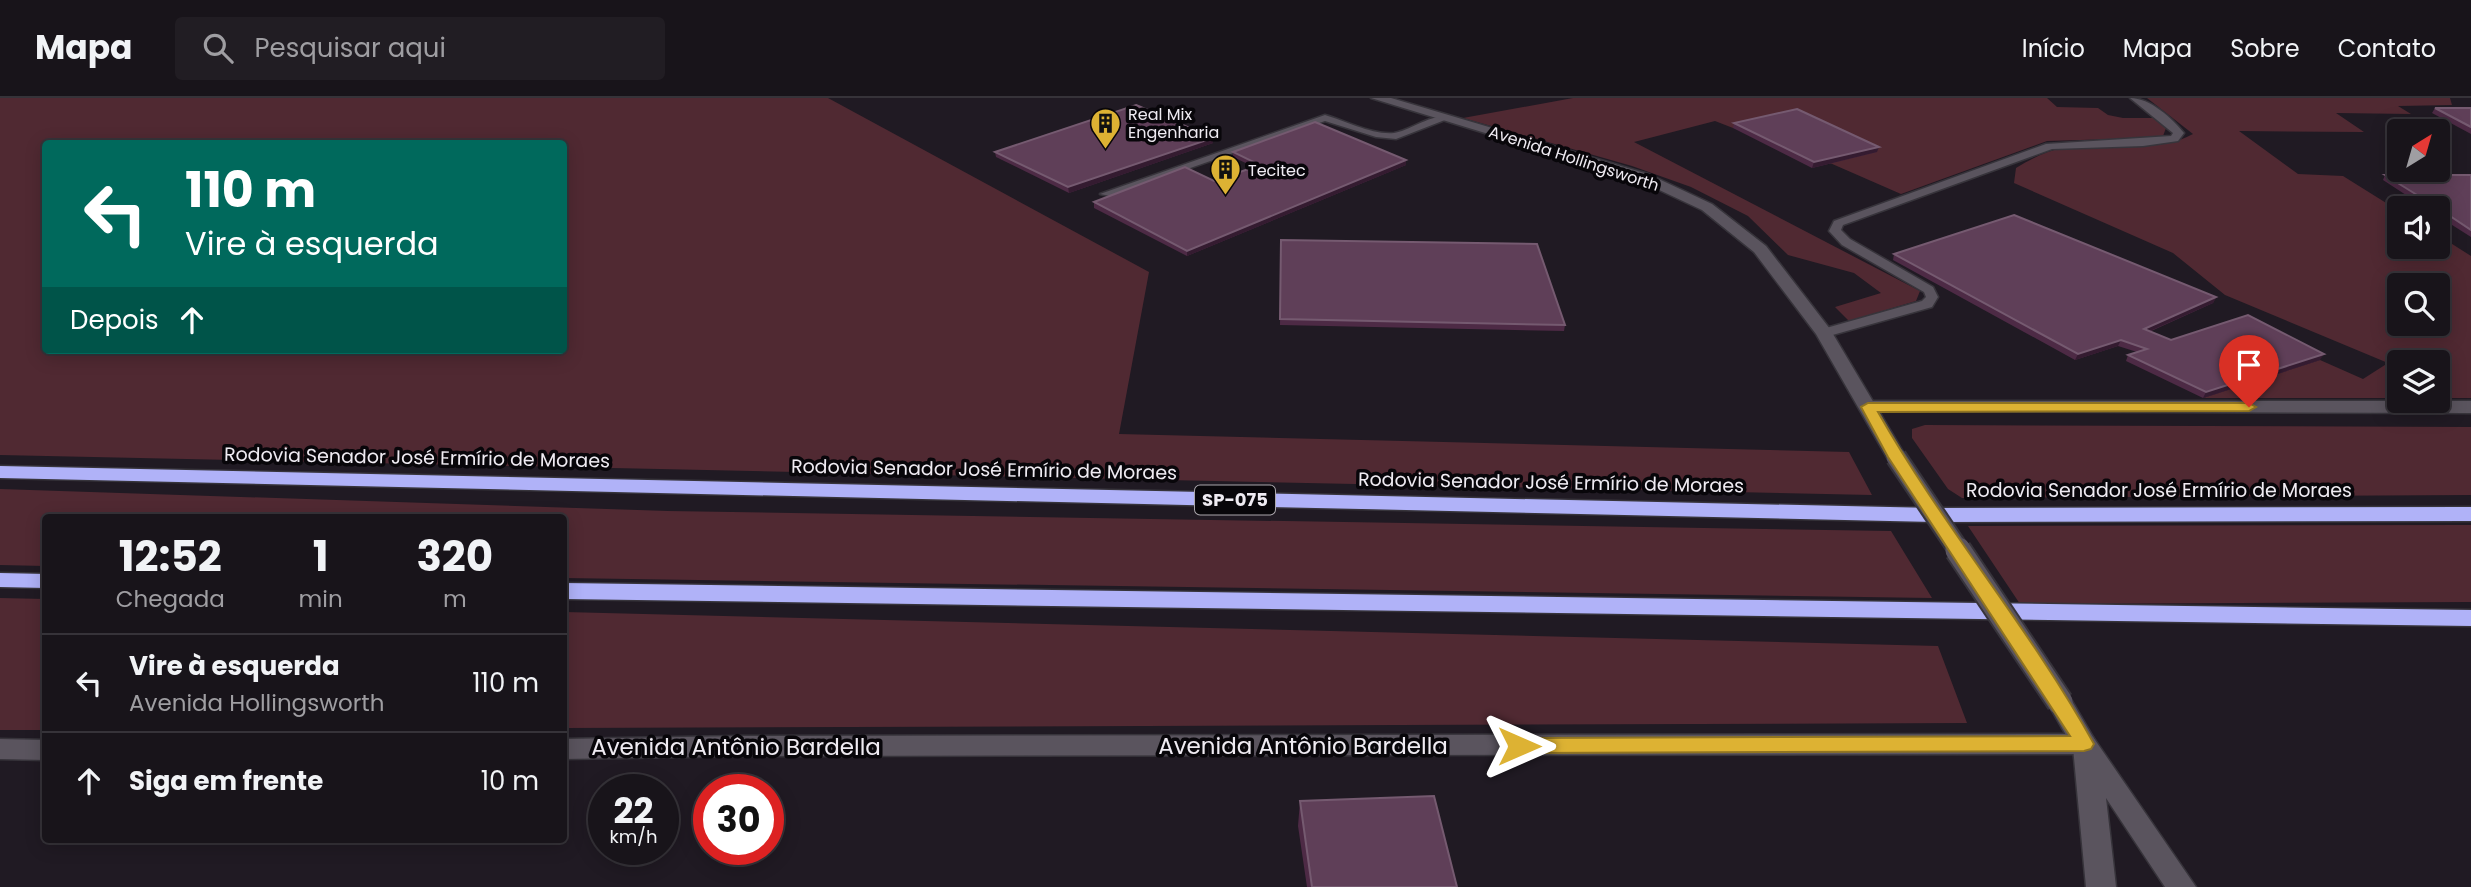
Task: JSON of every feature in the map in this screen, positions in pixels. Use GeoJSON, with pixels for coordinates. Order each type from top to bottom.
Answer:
{"type":"FeatureCollection","features":[{"type":"Feature","properties":{"kind":"highway","name":"Rodovia Senador José Ermírio de Moraes"},"geometry":{"type":"LineString","coordinates":[[0,472],[1934,515],[2471,514]]}},
{"type":"Feature","properties":{"kind":"highway"},"geometry":{"type":"LineString","coordinates":[[0,580],[42,581]]}},
{"type":"Feature","properties":{"kind":"highway"},"geometry":{"type":"LineString","coordinates":[[567,592],[2287,618],[2471,618]]}},
{"type":"Feature","properties":{"kind":"street","name":"Avenida Hollingsworth"},"geometry":{"type":"LineString","coordinates":[[1377,98],[1643,177],[1707,207],[1760,249],[1824,333],[1896,457],[2060,702],[2084,744]]}},
{"type":"Feature","properties":{"kind":"street"},"geometry":{"type":"LineString","coordinates":[[1868,407],[2471,407]]}},
{"type":"Feature","properties":{"kind":"street"},"geometry":{"type":"LineString","coordinates":[[2084,744],[2096,822],[2101,887]]}},
{"type":"Feature","properties":{"kind":"street"},"geometry":{"type":"LineString","coordinates":[[2084,744],[2181,887]]}},
{"type":"Feature","properties":{"kind":"street","name":"Avenida Antônio Bardella"},"geometry":{"type":"LineString","coordinates":[[567,749],[741,746],[2084,744]]}},
{"type":"Feature","properties":{"kind":"street"},"geometry":{"type":"LineString","coordinates":[[0,749],[42,750]]}},
{"type":"Feature","properties":{"kind":"lane"},"geometry":{"type":"LineString","coordinates":[[1824,333],[1927,304],[1932,297],[1929,290],[1846,242],[1835,231],[1838,223],[2050,146],[2074,142],[2156,142],[2174,139],[2179,133],[2170,123],[2135,98]]}},
{"type":"Feature","properties":{"kind":"lane"},"geometry":{"type":"LineString","coordinates":[[1106,194],[1325,118],[1380,135],[1396,136],[1445,118]]}},
{"type":"Feature","properties":{"kind":"shaded area"},"geometry":{"type":"Polygon","coordinates":[[[0,98],[828,98],[1149,272],[1119,434],[1849,452],[1872,495],[0,455],[0,98]]]}},
{"type":"Feature","properties":{"kind":"shaded area"},"geometry":{"type":"Polygon","coordinates":[[[1573,98],[2047,98],[2057,107],[2098,108],[2108,115],[2123,118],[2154,118],[2166,128],[2163,136],[2148,138],[2047,141],[1901,194],[1830,163],[1876,151],[1733,128],[1715,121],[1634,142],[1920,291],[1916,301],[1849,321],[1835,307],[1881,293],[1854,273],[1788,255],[1748,216],[1691,187],[1632,166],[1463,118],[1573,98]]]}},
{"type":"Feature","properties":{"kind":"shaded area"},"geometry":{"type":"Polygon","coordinates":[[[2147,98],[2450,98],[2452,105],[2398,106],[2411,114],[2336,113],[2364,132],[2239,131],[2298,174],[2343,176],[2387,204],[2387,259],[2450,259],[2450,243],[2471,256],[2471,398],[2450,398],[2450,350],[2387,350],[2387,363],[2225,295],[2173,253],[2014,183],[2016,168],[2059,148],[2082,145],[2147,146],[2178,141],[2193,134],[2147,98]]]}},
{"type":"Feature","properties":{"kind":"shaded area"},"geometry":{"type":"Polygon","coordinates":[[[2320,360],[2363,379],[2387,364],[2387,398],[2203,398],[2320,360]]]}},
{"type":"Feature","properties":{"kind":"shaded area"},"geometry":{"type":"Polygon","coordinates":[[[1925,425],[2471,427],[2471,495],[1962,498],[1948,489],[1912,438],[1912,429],[1925,425]]]}},
{"type":"Feature","properties":{"kind":"shaded area"},"geometry":{"type":"Polygon","coordinates":[[[0,489],[668,511],[1891,531],[1932,598],[567,578],[567,514],[42,514],[42,566],[0,565],[0,489]]]}},
{"type":"Feature","properties":{"kind":"shaded area"},"geometry":{"type":"Polygon","coordinates":[[[2471,525],[2471,602],[2020,604],[1968,526],[2471,525]]]}},
{"type":"Feature","properties":{"kind":"shaded area"},"geometry":{"type":"Polygon","coordinates":[[[0,598],[42,599],[42,730],[0,730],[0,598]]]}},
{"type":"Feature","properties":{"kind":"shaded area"},"geometry":{"type":"Polygon","coordinates":[[[567,612],[1938,646],[1967,723],[567,728],[567,612]]]}},
{"type":"Feature","properties":{"kind":"building","name":"Real Mix Engenharia"},"geometry":{"type":"Polygon","coordinates":[[[1136,105],[1213,138],[1068,187],[995,152],[1136,105]]]}},
{"type":"Feature","properties":{"kind":"building"},"geometry":{"type":"Polygon","coordinates":[[[2435,108],[2471,108],[2471,127],[2435,108]]]}},
{"type":"Feature","properties":{"kind":"building"},"geometry":{"type":"Polygon","coordinates":[[[1797,109],[1879,147],[1814,162],[1734,123],[1797,109]]]}},
{"type":"Feature","properties":{"kind":"building","name":"Tecitec"},"geometry":{"type":"Polygon","coordinates":[[[1315,122],[1406,160],[1187,251],[1094,202],[1185,167],[1214,181],[1260,165],[1233,152],[1315,122]]]}},
{"type":"Feature","properties":{"kind":"building"},"geometry":{"type":"Polygon","coordinates":[[[2450,175],[2471,175],[2471,230],[2450,216],[2450,196],[2419,196],[2396,182],[2450,182],[2450,175]]]}},
{"type":"Feature","properties":{"kind":"building"},"geometry":{"type":"Polygon","coordinates":[[[2014,215],[2216,297],[2144,329],[2171,340],[2248,315],[2324,354],[2206,392],[2128,355],[2147,349],[2121,340],[2078,354],[1894,254],[2014,215]]]}},
{"type":"Feature","properties":{"kind":"building"},"geometry":{"type":"Polygon","coordinates":[[[1281,240],[1537,244],[1565,325],[1280,319],[1281,240]]]}},
{"type":"Feature","properties":{"kind":"building"},"geometry":{"type":"Polygon","coordinates":[[[1434,796],[1457,887],[1312,887],[1300,801],[1434,796]]]}},
{"type":"Feature","properties":{"kind":"place","name":"Real Mix Engenharia"},"geometry":{"type":"Point","coordinates":[1105,150]}},
{"type":"Feature","properties":{"kind":"place","name":"Tecitec"},"geometry":{"type":"Point","coordinates":[1225,197]}},
{"type":"Feature","properties":{"kind":"route"},"geometry":{"type":"LineString","coordinates":[[1519,746],[2084,744],[2060,702],[1896,457],[1868,407],[2249,407]]}}]}
